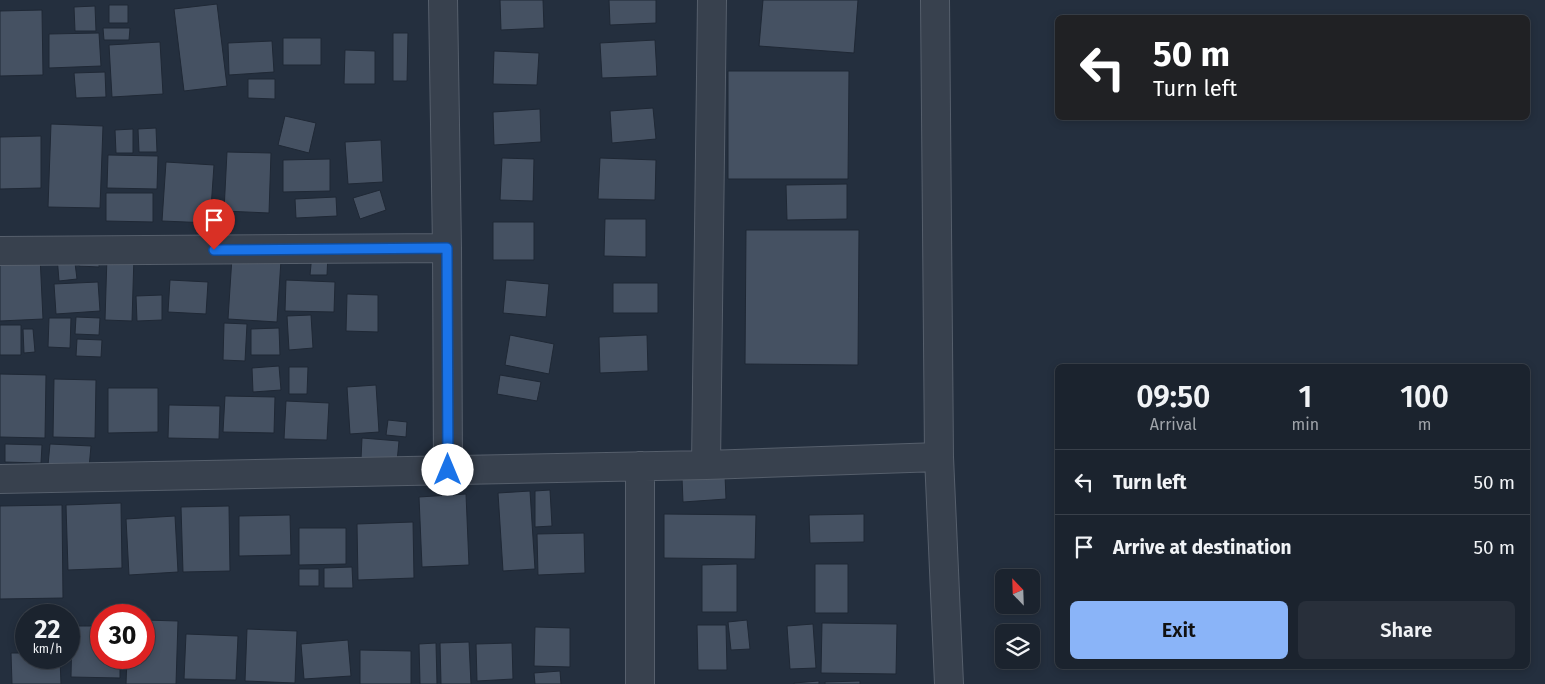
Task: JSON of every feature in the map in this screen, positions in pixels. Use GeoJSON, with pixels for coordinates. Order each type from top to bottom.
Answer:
{"type":"FeatureCollection","features":[{"type":"Feature","properties":{"kind":"street"},"geometry":{"type":"LineString","coordinates":[[443,0],[448,470]]}},
{"type":"Feature","properties":{"kind":"street"},"geometry":{"type":"LineString","coordinates":[[706,465],[712,0]]}},
{"type":"Feature","properties":{"kind":"street"},"geometry":{"type":"LineString","coordinates":[[935,0],[939,458],[949,684]]}},
{"type":"Feature","properties":{"kind":"street"},"geometry":{"type":"LineString","coordinates":[[0,251],[447,248]]}},
{"type":"Feature","properties":{"kind":"street"},"geometry":{"type":"LineString","coordinates":[[0,479],[706,465],[939,458]]}},
{"type":"Feature","properties":{"kind":"street"},"geometry":{"type":"LineString","coordinates":[[640,466],[640,684]]}},
{"type":"Feature","properties":{"kind":"building"},"geometry":{"type":"Polygon","coordinates":[[[500,0],[543,0],[544,28],[501,30],[500,0]]]}},
{"type":"Feature","properties":{"kind":"building"},"geometry":{"type":"Polygon","coordinates":[[[609,0],[656,0],[656,23],[610,25],[609,0]]]}},
{"type":"Feature","properties":{"kind":"building"},"geometry":{"type":"Polygon","coordinates":[[[763,0],[858,0],[854,53],[759,46],[763,0]]]}},
{"type":"Feature","properties":{"kind":"building"},"geometry":{"type":"Polygon","coordinates":[[[217,4],[227,86],[184,91],[174,9],[217,4]]]}},
{"type":"Feature","properties":{"kind":"building"},"geometry":{"type":"Polygon","coordinates":[[[109,5],[128,5],[128,23],[109,23],[109,5]]]}},
{"type":"Feature","properties":{"kind":"building"},"geometry":{"type":"Polygon","coordinates":[[[95,6],[96,31],[75,31],[74,7],[95,6]]]}},
{"type":"Feature","properties":{"kind":"building"},"geometry":{"type":"Polygon","coordinates":[[[42,10],[43,75],[0,76],[0,11],[42,10]]]}},
{"type":"Feature","properties":{"kind":"building"},"geometry":{"type":"Polygon","coordinates":[[[103,28],[130,28],[129,40],[104,40],[103,28]]]}},
{"type":"Feature","properties":{"kind":"building"},"geometry":{"type":"Polygon","coordinates":[[[99,33],[101,66],[49,68],[49,34],[99,33]]]}},
{"type":"Feature","properties":{"kind":"building"},"geometry":{"type":"Polygon","coordinates":[[[393,33],[408,33],[407,81],[393,81],[393,33]]]}},
{"type":"Feature","properties":{"kind":"building"},"geometry":{"type":"Polygon","coordinates":[[[283,38],[321,38],[321,65],[283,65],[283,38]]]}},
{"type":"Feature","properties":{"kind":"building"},"geometry":{"type":"Polygon","coordinates":[[[655,40],[657,76],[602,78],[600,43],[655,40]]]}},
{"type":"Feature","properties":{"kind":"building"},"geometry":{"type":"Polygon","coordinates":[[[272,41],[274,72],[229,75],[228,43],[272,41]]]}},
{"type":"Feature","properties":{"kind":"building"},"geometry":{"type":"Polygon","coordinates":[[[160,42],[163,94],[112,97],[109,45],[160,42]]]}},
{"type":"Feature","properties":{"kind":"building"},"geometry":{"type":"Polygon","coordinates":[[[345,50],[375,51],[375,84],[344,84],[345,50]]]}},
{"type":"Feature","properties":{"kind":"building"},"geometry":{"type":"Polygon","coordinates":[[[494,51],[539,53],[537,85],[493,84],[494,51]]]}},
{"type":"Feature","properties":{"kind":"building"},"geometry":{"type":"Polygon","coordinates":[[[728,71],[849,71],[848,179],[728,179],[728,71]]]}},
{"type":"Feature","properties":{"kind":"building"},"geometry":{"type":"Polygon","coordinates":[[[105,72],[106,97],[76,98],[74,73],[105,72]]]}},
{"type":"Feature","properties":{"kind":"building"},"geometry":{"type":"Polygon","coordinates":[[[248,79],[275,79],[275,99],[248,98],[248,79]]]}},
{"type":"Feature","properties":{"kind":"building"},"geometry":{"type":"Polygon","coordinates":[[[653,108],[656,139],[612,143],[610,111],[653,108]]]}},
{"type":"Feature","properties":{"kind":"building"},"geometry":{"type":"Polygon","coordinates":[[[540,109],[541,142],[494,145],[493,112],[540,109]]]}},
{"type":"Feature","properties":{"kind":"building"},"geometry":{"type":"Polygon","coordinates":[[[285,116],[316,123],[309,153],[278,145],[285,116]]]}},
{"type":"Feature","properties":{"kind":"building"},"geometry":{"type":"Polygon","coordinates":[[[51,124],[103,126],[100,208],[48,207],[51,124]]]}},
{"type":"Feature","properties":{"kind":"building"},"geometry":{"type":"Polygon","coordinates":[[[156,128],[157,152],[139,152],[138,129],[156,128]]]}},
{"type":"Feature","properties":{"kind":"building"},"geometry":{"type":"Polygon","coordinates":[[[133,129],[133,153],[116,153],[115,130],[133,129]]]}},
{"type":"Feature","properties":{"kind":"building"},"geometry":{"type":"Polygon","coordinates":[[[41,136],[41,188],[0,189],[0,137],[41,136]]]}},
{"type":"Feature","properties":{"kind":"building"},"geometry":{"type":"Polygon","coordinates":[[[381,140],[383,182],[348,184],[345,142],[381,140]]]}},
{"type":"Feature","properties":{"kind":"building"},"geometry":{"type":"Polygon","coordinates":[[[227,152],[271,153],[269,213],[224,211],[227,152]]]}},
{"type":"Feature","properties":{"kind":"building"},"geometry":{"type":"Polygon","coordinates":[[[108,155],[158,156],[157,189],[107,188],[108,155]]]}},
{"type":"Feature","properties":{"kind":"building"},"geometry":{"type":"Polygon","coordinates":[[[502,158],[534,159],[533,201],[500,200],[502,158]]]}},
{"type":"Feature","properties":{"kind":"building"},"geometry":{"type":"Polygon","coordinates":[[[600,158],[656,160],[655,200],[598,199],[600,158]]]}},
{"type":"Feature","properties":{"kind":"building"},"geometry":{"type":"Polygon","coordinates":[[[330,159],[330,191],[283,192],[283,160],[330,159]]]}},
{"type":"Feature","properties":{"kind":"building"},"geometry":{"type":"Polygon","coordinates":[[[166,162],[214,165],[210,223],[162,221],[166,162]]]}},
{"type":"Feature","properties":{"kind":"building"},"geometry":{"type":"Polygon","coordinates":[[[847,184],[847,219],[787,220],[786,185],[847,184]]]}},
{"type":"Feature","properties":{"kind":"building"},"geometry":{"type":"Polygon","coordinates":[[[380,190],[386,210],[360,219],[353,198],[380,190]]]}},
{"type":"Feature","properties":{"kind":"building"},"geometry":{"type":"Polygon","coordinates":[[[106,193],[153,193],[153,222],[106,221],[106,193]]]}},
{"type":"Feature","properties":{"kind":"building"},"geometry":{"type":"Polygon","coordinates":[[[336,197],[337,216],[296,218],[295,199],[336,197]]]}},
{"type":"Feature","properties":{"kind":"building"},"geometry":{"type":"Polygon","coordinates":[[[605,219],[646,219],[646,257],[604,256],[605,219]]]}},
{"type":"Feature","properties":{"kind":"building"},"geometry":{"type":"Polygon","coordinates":[[[493,222],[534,222],[534,260],[493,260],[493,222]]]}},
{"type":"Feature","properties":{"kind":"building"},"geometry":{"type":"Polygon","coordinates":[[[746,230],[859,230],[858,365],[745,364],[746,230]]]}},
{"type":"Feature","properties":{"kind":"building"},"geometry":{"type":"Polygon","coordinates":[[[79,253],[99,254],[99,267],[79,266],[79,253]]]}},
{"type":"Feature","properties":{"kind":"building"},"geometry":{"type":"Polygon","coordinates":[[[312,254],[328,254],[327,275],[310,275],[312,254]]]}},
{"type":"Feature","properties":{"kind":"building"},"geometry":{"type":"Polygon","coordinates":[[[74,255],[77,279],[59,281],[57,256],[74,255]]]}},
{"type":"Feature","properties":{"kind":"building"},"geometry":{"type":"Polygon","coordinates":[[[40,256],[43,319],[0,321],[0,258],[40,256]]]}},
{"type":"Feature","properties":{"kind":"building"},"geometry":{"type":"Polygon","coordinates":[[[107,256],[134,256],[132,321],[105,320],[107,256]]]}},
{"type":"Feature","properties":{"kind":"building"},"geometry":{"type":"Polygon","coordinates":[[[232,257],[281,260],[277,322],[228,319],[232,257]]]}},
{"type":"Feature","properties":{"kind":"building"},"geometry":{"type":"Polygon","coordinates":[[[170,280],[208,282],[206,314],[168,312],[170,280]]]}},
{"type":"Feature","properties":{"kind":"building"},"geometry":{"type":"Polygon","coordinates":[[[286,280],[335,282],[334,312],[285,311],[286,280]]]}},
{"type":"Feature","properties":{"kind":"building"},"geometry":{"type":"Polygon","coordinates":[[[506,280],[549,284],[546,317],[503,313],[506,280]]]}},
{"type":"Feature","properties":{"kind":"building"},"geometry":{"type":"Polygon","coordinates":[[[98,282],[100,311],[56,314],[54,284],[98,282]]]}},
{"type":"Feature","properties":{"kind":"building"},"geometry":{"type":"Polygon","coordinates":[[[613,283],[658,283],[658,313],[613,313],[613,283]]]}},
{"type":"Feature","properties":{"kind":"building"},"geometry":{"type":"Polygon","coordinates":[[[347,294],[378,295],[378,332],[346,331],[347,294]]]}},
{"type":"Feature","properties":{"kind":"building"},"geometry":{"type":"Polygon","coordinates":[[[162,295],[162,320],[137,321],[136,296],[162,295]]]}},
{"type":"Feature","properties":{"kind":"building"},"geometry":{"type":"Polygon","coordinates":[[[311,315],[313,348],[289,350],[287,316],[311,315]]]}},
{"type":"Feature","properties":{"kind":"building"},"geometry":{"type":"Polygon","coordinates":[[[76,317],[100,318],[99,335],[75,334],[76,317]]]}},
{"type":"Feature","properties":{"kind":"building"},"geometry":{"type":"Polygon","coordinates":[[[49,318],[71,318],[70,348],[48,347],[49,318]]]}},
{"type":"Feature","properties":{"kind":"building"},"geometry":{"type":"Polygon","coordinates":[[[224,323],[247,324],[245,361],[223,360],[224,323]]]}},
{"type":"Feature","properties":{"kind":"building"},"geometry":{"type":"Polygon","coordinates":[[[0,325],[21,325],[21,355],[0,355],[0,325]]]}},
{"type":"Feature","properties":{"kind":"building"},"geometry":{"type":"Polygon","coordinates":[[[279,328],[280,355],[251,355],[251,329],[279,328]]]}},
{"type":"Feature","properties":{"kind":"building"},"geometry":{"type":"Polygon","coordinates":[[[23,329],[33,329],[35,352],[24,353],[23,329]]]}},
{"type":"Feature","properties":{"kind":"building"},"geometry":{"type":"Polygon","coordinates":[[[510,335],[554,344],[549,374],[505,365],[510,335]]]}},
{"type":"Feature","properties":{"kind":"building"},"geometry":{"type":"Polygon","coordinates":[[[647,335],[648,371],[600,373],[599,337],[647,335]]]}},
{"type":"Feature","properties":{"kind":"building"},"geometry":{"type":"Polygon","coordinates":[[[77,339],[102,340],[101,357],[76,356],[77,339]]]}},
{"type":"Feature","properties":{"kind":"building"},"geometry":{"type":"Polygon","coordinates":[[[279,366],[281,390],[253,392],[252,368],[279,366]]]}},
{"type":"Feature","properties":{"kind":"building"},"geometry":{"type":"Polygon","coordinates":[[[289,367],[308,367],[307,394],[289,394],[289,367]]]}},
{"type":"Feature","properties":{"kind":"building"},"geometry":{"type":"Polygon","coordinates":[[[0,374],[46,375],[45,438],[0,437],[0,374]]]}},
{"type":"Feature","properties":{"kind":"building"},"geometry":{"type":"Polygon","coordinates":[[[500,375],[541,382],[537,401],[497,394],[500,375]]]}},
{"type":"Feature","properties":{"kind":"building"},"geometry":{"type":"Polygon","coordinates":[[[54,379],[96,380],[95,438],[53,437],[54,379]]]}},
{"type":"Feature","properties":{"kind":"building"},"geometry":{"type":"Polygon","coordinates":[[[376,385],[379,432],[350,434],[347,387],[376,385]]]}},
{"type":"Feature","properties":{"kind":"building"},"geometry":{"type":"Polygon","coordinates":[[[108,388],[158,388],[158,432],[108,433],[108,388]]]}},
{"type":"Feature","properties":{"kind":"building"},"geometry":{"type":"Polygon","coordinates":[[[225,396],[275,397],[274,433],[223,432],[225,396]]]}},
{"type":"Feature","properties":{"kind":"building"},"geometry":{"type":"Polygon","coordinates":[[[286,401],[329,403],[327,440],[284,439],[286,401]]]}},
{"type":"Feature","properties":{"kind":"building"},"geometry":{"type":"Polygon","coordinates":[[[169,405],[220,406],[219,439],[168,438],[169,405]]]}},
{"type":"Feature","properties":{"kind":"building"},"geometry":{"type":"Polygon","coordinates":[[[388,420],[407,422],[406,437],[386,435],[388,420]]]}},
{"type":"Feature","properties":{"kind":"building"},"geometry":{"type":"Polygon","coordinates":[[[362,438],[399,441],[397,462],[361,459],[362,438]]]}},
{"type":"Feature","properties":{"kind":"building"},"geometry":{"type":"Polygon","coordinates":[[[5,444],[42,445],[41,463],[5,462],[5,444]]]}},
{"type":"Feature","properties":{"kind":"building"},"geometry":{"type":"Polygon","coordinates":[[[50,444],[91,446],[89,468],[48,465],[50,444]]]}},
{"type":"Feature","properties":{"kind":"building"},"geometry":{"type":"Polygon","coordinates":[[[725,475],[726,499],[683,502],[682,478],[725,475]]]}},
{"type":"Feature","properties":{"kind":"building"},"geometry":{"type":"Polygon","coordinates":[[[550,490],[552,526],[535,527],[535,491],[550,490]]]}},
{"type":"Feature","properties":{"kind":"building"},"geometry":{"type":"Polygon","coordinates":[[[530,491],[535,569],[503,571],[498,493],[530,491]]]}},
{"type":"Feature","properties":{"kind":"building"},"geometry":{"type":"Polygon","coordinates":[[[466,494],[469,565],[422,567],[419,497],[466,494]]]}},
{"type":"Feature","properties":{"kind":"building"},"geometry":{"type":"Polygon","coordinates":[[[121,503],[122,568],[68,570],[66,505],[121,503]]]}},
{"type":"Feature","properties":{"kind":"building"},"geometry":{"type":"Polygon","coordinates":[[[62,505],[63,598],[0,599],[0,506],[62,505]]]}},
{"type":"Feature","properties":{"kind":"building"},"geometry":{"type":"Polygon","coordinates":[[[229,506],[230,571],[183,572],[181,507],[229,506]]]}},
{"type":"Feature","properties":{"kind":"building"},"geometry":{"type":"Polygon","coordinates":[[[664,514],[756,515],[755,559],[664,558],[664,514]]]}},
{"type":"Feature","properties":{"kind":"building"},"geometry":{"type":"Polygon","coordinates":[[[864,514],[864,542],[810,543],[809,515],[864,514]]]}},
{"type":"Feature","properties":{"kind":"building"},"geometry":{"type":"Polygon","coordinates":[[[290,515],[291,555],[239,556],[239,516],[290,515]]]}},
{"type":"Feature","properties":{"kind":"building"},"geometry":{"type":"Polygon","coordinates":[[[175,516],[178,572],[129,575],[126,519],[175,516]]]}},
{"type":"Feature","properties":{"kind":"building"},"geometry":{"type":"Polygon","coordinates":[[[413,522],[414,578],[358,580],[357,524],[413,522]]]}},
{"type":"Feature","properties":{"kind":"building"},"geometry":{"type":"Polygon","coordinates":[[[299,528],[346,528],[346,564],[299,565],[299,528]]]}},
{"type":"Feature","properties":{"kind":"building"},"geometry":{"type":"Polygon","coordinates":[[[584,533],[585,573],[538,575],[537,534],[584,533]]]}},
{"type":"Feature","properties":{"kind":"building"},"geometry":{"type":"Polygon","coordinates":[[[737,564],[737,612],[702,612],[702,565],[737,564]]]}},
{"type":"Feature","properties":{"kind":"building"},"geometry":{"type":"Polygon","coordinates":[[[815,564],[848,564],[848,613],[815,613],[815,564]]]}},
{"type":"Feature","properties":{"kind":"building"},"geometry":{"type":"Polygon","coordinates":[[[352,567],[353,588],[324,588],[324,568],[352,567]]]}},
{"type":"Feature","properties":{"kind":"building"},"geometry":{"type":"Polygon","coordinates":[[[299,569],[319,569],[319,586],[299,586],[299,569]]]}},
{"type":"Feature","properties":{"kind":"building"},"geometry":{"type":"Polygon","coordinates":[[[155,620],[178,621],[176,684],[126,684],[127,669],[155,669],[155,620]]]}},
{"type":"Feature","properties":{"kind":"building"},"geometry":{"type":"Polygon","coordinates":[[[747,620],[750,649],[731,650],[728,622],[747,620]]]}},
{"type":"Feature","properties":{"kind":"building"},"geometry":{"type":"Polygon","coordinates":[[[822,623],[897,624],[896,674],[821,673],[822,623]]]}},
{"type":"Feature","properties":{"kind":"building"},"geometry":{"type":"Polygon","coordinates":[[[813,624],[816,668],[790,669],[787,626],[813,624]]]}},
{"type":"Feature","properties":{"kind":"building"},"geometry":{"type":"Polygon","coordinates":[[[697,625],[726,625],[727,670],[698,670],[697,625]]]}},
{"type":"Feature","properties":{"kind":"building"},"geometry":{"type":"Polygon","coordinates":[[[80,626],[90,626],[90,669],[120,669],[120,678],[71,677],[71,669],[80,669],[80,626]]]}},
{"type":"Feature","properties":{"kind":"building"},"geometry":{"type":"Polygon","coordinates":[[[535,627],[570,628],[570,667],[534,666],[535,627]]]}},
{"type":"Feature","properties":{"kind":"building"},"geometry":{"type":"Polygon","coordinates":[[[247,629],[297,631],[295,683],[245,681],[247,629]]]}},
{"type":"Feature","properties":{"kind":"building"},"geometry":{"type":"Polygon","coordinates":[[[186,634],[238,636],[236,680],[184,679],[186,634]]]}},
{"type":"Feature","properties":{"kind":"building"},"geometry":{"type":"Polygon","coordinates":[[[348,640],[351,676],[304,679],[301,644],[348,640]]]}},
{"type":"Feature","properties":{"kind":"building"},"geometry":{"type":"Polygon","coordinates":[[[469,642],[471,684],[441,684],[440,643],[469,642]]]}},
{"type":"Feature","properties":{"kind":"building"},"geometry":{"type":"Polygon","coordinates":[[[436,643],[437,684],[420,684],[419,644],[436,643]]]}},
{"type":"Feature","properties":{"kind":"building"},"geometry":{"type":"Polygon","coordinates":[[[512,643],[513,679],[477,681],[476,644],[512,643]]]}},
{"type":"Feature","properties":{"kind":"building"},"geometry":{"type":"Polygon","coordinates":[[[360,650],[411,651],[411,684],[360,684],[360,650]]]}},
{"type":"Feature","properties":{"kind":"building"},"geometry":{"type":"Polygon","coordinates":[[[11,653],[15,653],[15,669],[60,669],[61,684],[12,684],[11,653]]]}},
{"type":"Feature","properties":{"kind":"building"},"geometry":{"type":"Polygon","coordinates":[[[560,671],[561,684],[535,684],[534,673],[560,671]]]}},
{"type":"Feature","properties":{"kind":"building"},"geometry":{"type":"Polygon","coordinates":[[[819,681],[819,684],[794,684],[794,683],[819,681]]]}},
{"type":"Feature","properties":{"kind":"building"},"geometry":{"type":"Polygon","coordinates":[[[860,681],[860,684],[825,684],[825,682],[860,681]]]}},
{"type":"Feature","properties":{"kind":"route"},"geometry":{"type":"LineString","coordinates":[[214,250],[447,248],[448,470]]}}]}
